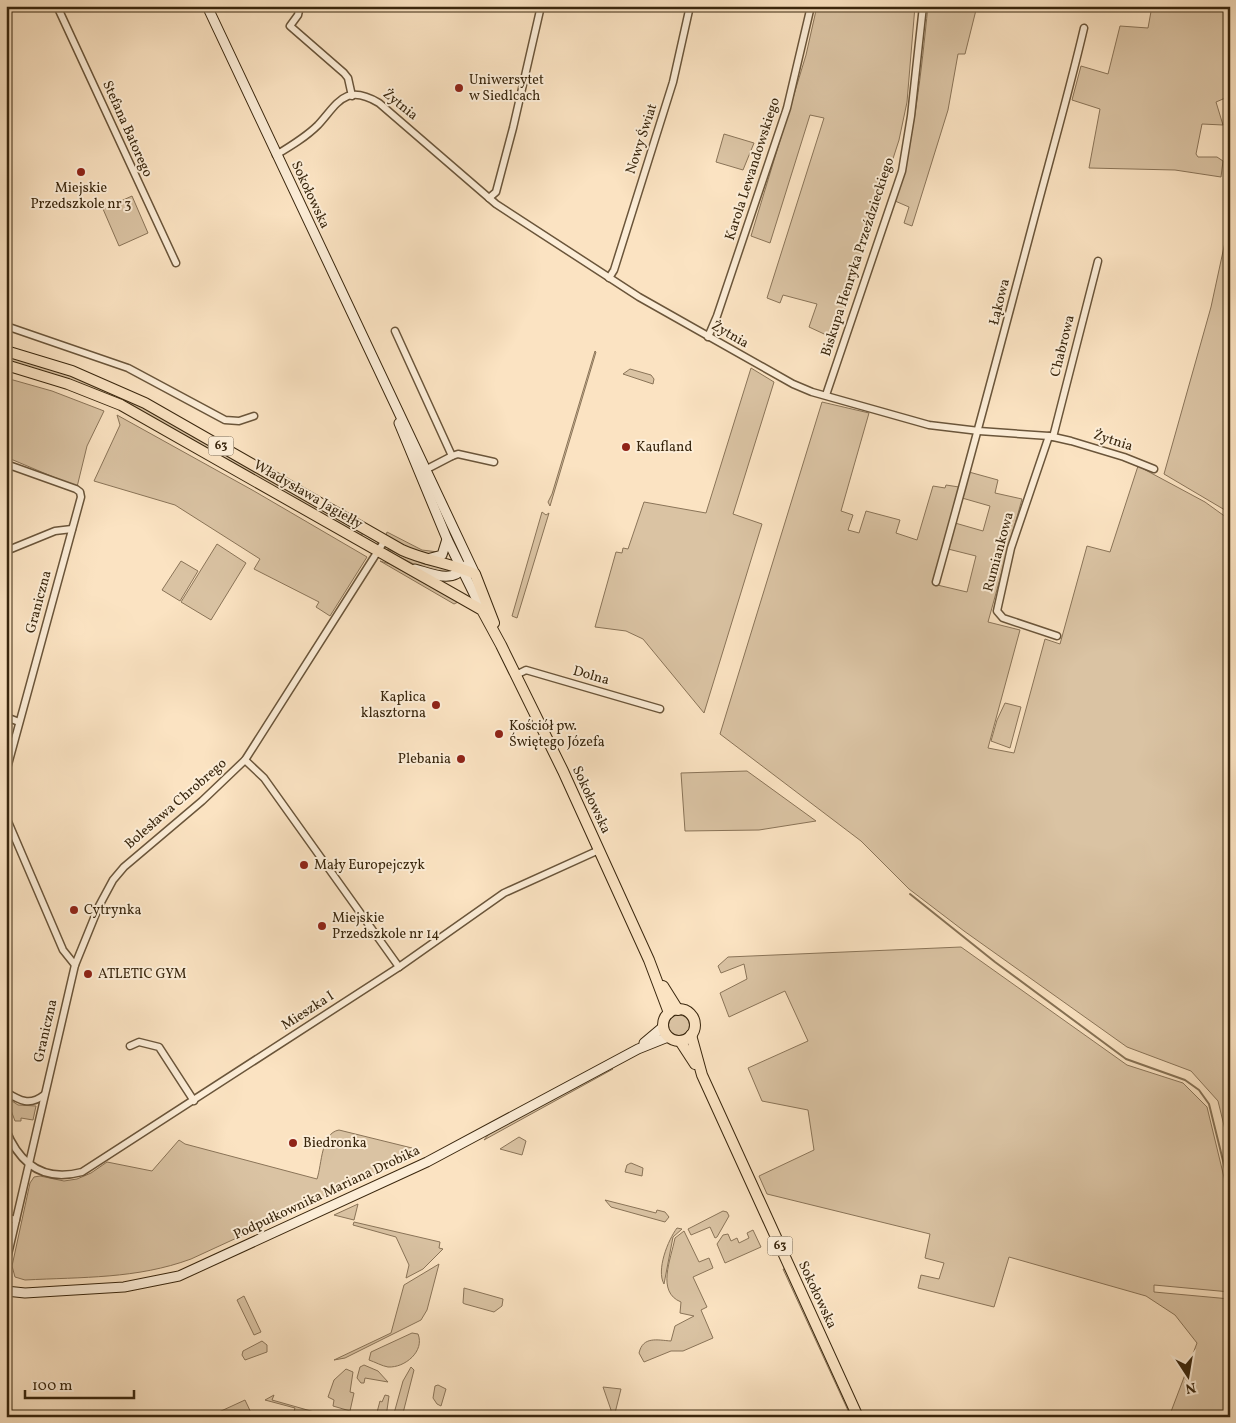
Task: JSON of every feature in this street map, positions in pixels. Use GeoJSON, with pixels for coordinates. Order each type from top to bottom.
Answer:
{"type":"FeatureCollection","features":[{"type":"Feature","properties":{"kind":"main road","name":"Władysława Jagiełły"},"geometry":{"type":"LineString","coordinates":[[6,351],[72,371],[145,403],[385,540],[426,559],[475,574]]}},
{"type":"Feature","properties":{"kind":"main road","name":"Władysława Jagiełły"},"geometry":{"type":"LineString","coordinates":[[6,365],[68,384],[121,405],[482,610]]}},
{"type":"Feature","properties":{"kind":"main road","name":"Sokołowska"},"geometry":{"type":"LineString","coordinates":[[475,574],[492,615],[498,638]]}},
{"type":"Feature","properties":{"kind":"main road","name":"Sokołowska"},"geometry":{"type":"LineString","coordinates":[[482,610],[516,675],[674,1011]]}},
{"type":"Feature","properties":{"kind":"main road"},"geometry":{"type":"LineString","coordinates":[[674,1011],[663,1027],[668,1037],[680,1041],[691,1035]]}},
{"type":"Feature","properties":{"kind":"main road","name":"63"},"geometry":{"type":"LineString","coordinates":[[674,1011],[688,1012],[693,1018],[694,1028],[691,1035]]}},
{"type":"Feature","properties":{"kind":"main road","name":"Sokołowska"},"geometry":{"type":"LineString","coordinates":[[691,1035],[702,1075]]}},
{"type":"Feature","properties":{"kind":"main road","name":"Sokołowska"},"geometry":{"type":"LineString","coordinates":[[680,1041],[702,1075],[858,1417]]}},
{"type":"Feature","properties":{"kind":"street","name":"Stefana Batorego"},"geometry":{"type":"LineString","coordinates":[[57,6],[176,263]]}},
{"type":"Feature","properties":{"kind":"street","name":"Sokołowska"},"geometry":{"type":"LineString","coordinates":[[207,6],[388,394],[427,470],[475,574]]}},
{"type":"Feature","properties":{"kind":"street"},"geometry":{"type":"LineString","coordinates":[[276,155],[296,143],[317,125],[338,100],[352,96],[348,78],[344,73],[290,26],[298,15],[300,6]]}},
{"type":"Feature","properties":{"kind":"street"},"geometry":{"type":"LineString","coordinates":[[490,198],[496,192],[513,128],[541,6]]}},
{"type":"Feature","properties":{"kind":"street","name":"Nowy Świat"},"geometry":{"type":"LineString","coordinates":[[609,278],[614,270],[673,82],[690,6]]}},
{"type":"Feature","properties":{"kind":"street","name":"Karola Lewandowskiego"},"geometry":{"type":"LineString","coordinates":[[708,336],[717,316],[787,108],[811,6]]}},
{"type":"Feature","properties":{"kind":"street","name":"Biskupa Henryka Przeździeckiego"},"geometry":{"type":"LineString","coordinates":[[826,396],[902,171],[914,90],[923,6]]}},
{"type":"Feature","properties":{"kind":"street","name":"Łąkowa"},"geometry":{"type":"LineString","coordinates":[[936,582],[1063,117],[1084,28]]}},
{"type":"Feature","properties":{"kind":"street","name":"Żytnia"},"geometry":{"type":"LineString","coordinates":[[352,96],[368,96],[379,103],[490,198],[609,278],[793,384],[826,396],[929,425],[1051,437],[1124,457],[1154,469]]}},
{"type":"Feature","properties":{"kind":"street","name":"Chabrowa"},"geometry":{"type":"LineString","coordinates":[[1051,437],[1098,261]]}},
{"type":"Feature","properties":{"kind":"street"},"geometry":{"type":"LineString","coordinates":[[6,326],[128,368],[225,420],[239,421],[254,416]]}},
{"type":"Feature","properties":{"kind":"street"},"geometry":{"type":"LineString","coordinates":[[394,331],[452,456]]}},
{"type":"Feature","properties":{"kind":"street","name":"Sokołowska"},"geometry":{"type":"LineString","coordinates":[[388,394],[447,539],[482,610]]}},
{"type":"Feature","properties":{"kind":"street","name":"Rumiankowa"},"geometry":{"type":"LineString","coordinates":[[1051,437],[1011,548],[997,612],[1003,618],[1057,636]]}},
{"type":"Feature","properties":{"kind":"street"},"geometry":{"type":"LineString","coordinates":[[427,470],[458,454],[494,462]]}},
{"type":"Feature","properties":{"kind":"street","name":"Graniczna"},"geometry":{"type":"LineString","coordinates":[[6,464],[76,489],[82,497],[6,772]]}},
{"type":"Feature","properties":{"kind":"street"},"geometry":{"type":"LineString","coordinates":[[6,551],[55,531],[65,528],[72,529]]}},
{"type":"Feature","properties":{"kind":"street"},"geometry":{"type":"LineString","coordinates":[[426,559],[442,555],[447,539]]}},
{"type":"Feature","properties":{"kind":"street","name":"Bolesława Chrobrego"},"geometry":{"type":"LineString","coordinates":[[75,965],[98,906],[113,880],[124,866],[202,801],[245,760],[385,540]]}},
{"type":"Feature","properties":{"kind":"street"},"geometry":{"type":"LineString","coordinates":[[403,566],[447,577],[455,576],[463,569],[467,556]]}},
{"type":"Feature","properties":{"kind":"street","name":"Dolna"},"geometry":{"type":"LineString","coordinates":[[516,675],[526,670],[660,710]]}},
{"type":"Feature","properties":{"kind":"street"},"geometry":{"type":"LineString","coordinates":[[6,717],[19,722]]}},
{"type":"Feature","properties":{"kind":"street"},"geometry":{"type":"LineString","coordinates":[[245,760],[264,778],[399,966]]}},
{"type":"Feature","properties":{"kind":"street"},"geometry":{"type":"LineString","coordinates":[[6,817],[63,950],[75,965]]}},
{"type":"Feature","properties":{"kind":"street","name":"Mieszka I"},"geometry":{"type":"LineString","coordinates":[[28,1164],[38,1170],[58,1175],[82,1172],[399,966],[504,893],[599,850]]}},
{"type":"Feature","properties":{"kind":"street","name":"Graniczna"},"geometry":{"type":"LineString","coordinates":[[6,1263],[75,965]]}},
{"type":"Feature","properties":{"kind":"street","name":"Podpułkownika Mariana Drobika"},"geometry":{"type":"LineString","coordinates":[[638,1048],[663,1027]]}},
{"type":"Feature","properties":{"kind":"street","name":"Podpułkownika Mariana Drobika"},"geometry":{"type":"LineString","coordinates":[[6,1291],[25,1293],[124,1287],[179,1276],[427,1162],[638,1048],[668,1037]]}},
{"type":"Feature","properties":{"kind":"street"},"geometry":{"type":"LineString","coordinates":[[130,1046],[139,1042],[159,1046],[194,1101]]}},
{"type":"Feature","properties":{"kind":"street"},"geometry":{"type":"LineString","coordinates":[[6,1092],[26,1102],[37,1100],[44,1095]]}},
{"type":"Feature","properties":{"kind":"street"},"geometry":{"type":"LineString","coordinates":[[6,1130],[13,1147],[28,1164]]}},
{"type":"Feature","properties":{"kind":"street"},"geometry":{"type":"LineString","coordinates":[[6,1217],[16,1220]]}},
{"type":"Feature","properties":{"kind":"shaded area"},"geometry":{"type":"Polygon","coordinates":[[[817,6],[915,6],[907,102],[899,140],[835,339],[809,327],[817,304],[783,295],[780,303],[767,298],[824,118],[810,115],[770,243],[751,236],[806,55],[817,6]]]}},
{"type":"Feature","properties":{"kind":"shaded area"},"geometry":{"type":"Polygon","coordinates":[[[928,6],[974,6],[976,10],[965,54],[958,54],[948,110],[912,226],[904,223],[909,207],[895,201],[908,153],[920,80],[928,6]]]}},
{"type":"Feature","properties":{"kind":"shaded area"},"geometry":{"type":"Polygon","coordinates":[[[1152,6],[1206,6],[1206,8],[1222,11],[1223,6],[1230,6],[1230,96],[1216,102],[1223,125],[1202,124],[1196,154],[1198,157],[1217,157],[1223,161],[1221,177],[1175,170],[1089,168],[1100,109],[1072,100],[1081,66],[1108,74],[1120,26],[1148,28],[1152,6]]]}},
{"type":"Feature","properties":{"kind":"shaded area"},"geometry":{"type":"Polygon","coordinates":[[[724,134],[754,143],[743,170],[716,162],[724,134]]]}},
{"type":"Feature","properties":{"kind":"shaded area"},"geometry":{"type":"Polygon","coordinates":[[[132,196],[148,233],[119,246],[103,209],[132,196]]]}},
{"type":"Feature","properties":{"kind":"shaded area"},"geometry":{"type":"Polygon","coordinates":[[[1230,219],[1230,513],[1164,474],[1211,307],[1230,219]]]}},
{"type":"Feature","properties":{"kind":"shaded area"},"geometry":{"type":"Polygon","coordinates":[[[596,352],[550,506],[548,502],[596,352]]]}},
{"type":"Feature","properties":{"kind":"shaded area"},"geometry":{"type":"Polygon","coordinates":[[[6,356],[64,373],[114,393],[112,397],[6,361],[6,356]]]}},
{"type":"Feature","properties":{"kind":"shaded area"},"geometry":{"type":"Polygon","coordinates":[[[751,368],[774,382],[733,514],[762,524],[704,713],[643,639],[626,631],[595,627],[616,552],[622,553],[623,548],[628,549],[644,502],[706,513],[751,368]]]}},
{"type":"Feature","properties":{"kind":"shaded area"},"geometry":{"type":"Polygon","coordinates":[[[630,369],[651,375],[654,379],[653,384],[623,374],[630,369]]]}},
{"type":"Feature","properties":{"kind":"shaded area"},"geometry":{"type":"Polygon","coordinates":[[[6,378],[52,391],[104,411],[87,446],[77,487],[6,457],[6,378]]]}},
{"type":"Feature","properties":{"kind":"shaded area"},"geometry":{"type":"Polygon","coordinates":[[[119,395],[154,412],[363,532],[361,537],[152,417],[117,400],[119,395]]]}},
{"type":"Feature","properties":{"kind":"shaded area"},"geometry":{"type":"Polygon","coordinates":[[[822,402],[869,413],[841,511],[853,515],[848,530],[859,533],[866,511],[900,520],[896,533],[917,540],[933,486],[945,488],[946,485],[959,487],[933,584],[967,592],[976,556],[948,549],[955,523],[983,531],[990,506],[962,498],[969,472],[998,480],[995,493],[1022,499],[988,622],[1020,630],[988,748],[1014,753],[1045,639],[1060,644],[1087,546],[1110,552],[1138,466],[1205,502],[1230,520],[1230,1150],[1218,1101],[1191,1071],[1127,1047],[964,931],[909,889],[861,841],[720,734],[822,402]]]}},
{"type":"Feature","properties":{"kind":"shaded area"},"geometry":{"type":"Polygon","coordinates":[[[117,415],[254,491],[367,557],[330,616],[316,607],[319,602],[254,569],[260,559],[175,505],[94,481],[120,425],[117,415]]]}},
{"type":"Feature","properties":{"kind":"shaded area"},"geometry":{"type":"Polygon","coordinates":[[[542,512],[546,515],[549,513],[517,618],[512,616],[542,512]]]}},
{"type":"Feature","properties":{"kind":"shaded area"},"geometry":{"type":"Polygon","coordinates":[[[387,532],[422,550],[438,552],[424,553],[411,550],[386,536],[387,532]]]}},
{"type":"Feature","properties":{"kind":"shaded area"},"geometry":{"type":"Polygon","coordinates":[[[217,544],[246,563],[211,620],[181,602],[217,544]]]}},
{"type":"Feature","properties":{"kind":"shaded area"},"geometry":{"type":"Polygon","coordinates":[[[387,549],[424,564],[447,568],[449,573],[420,567],[385,550],[387,549]]]}},
{"type":"Feature","properties":{"kind":"shaded area"},"geometry":{"type":"Polygon","coordinates":[[[181,561],[198,571],[180,601],[162,590],[181,561]]]}},
{"type":"Feature","properties":{"kind":"shaded area"},"geometry":{"type":"Polygon","coordinates":[[[380,561],[390,564],[458,602],[454,604],[380,561]]]}},
{"type":"Feature","properties":{"kind":"shaded area"},"geometry":{"type":"Polygon","coordinates":[[[1005,703],[1021,707],[1010,748],[991,741],[997,720],[1005,703]]]}},
{"type":"Feature","properties":{"kind":"shaded area"},"geometry":{"type":"Polygon","coordinates":[[[747,771],[816,821],[759,830],[685,831],[681,773],[747,771]]]}},
{"type":"Feature","properties":{"kind":"shaded area"},"geometry":{"type":"Polygon","coordinates":[[[961,947],[1127,1065],[1183,1083],[1207,1107],[1230,1202],[1230,1292],[1154,1285],[1154,1292],[1230,1299],[1230,1417],[1169,1417],[1197,1343],[1175,1315],[1146,1296],[1009,1257],[994,1307],[918,1288],[921,1275],[939,1279],[944,1263],[925,1258],[930,1234],[767,1194],[759,1176],[814,1150],[808,1110],[762,1101],[748,1068],[808,1041],[785,991],[729,1017],[720,993],[747,979],[744,964],[721,973],[718,966],[728,957],[961,947]]]}},
{"type":"Feature","properties":{"kind":"shaded area"},"geometry":{"type":"Polygon","coordinates":[[[679,1015],[687,1018],[690,1026],[687,1034],[679,1037],[671,1034],[668,1026],[671,1018],[679,1015]]]}},
{"type":"Feature","properties":{"kind":"shaded area"},"geometry":{"type":"Polygon","coordinates":[[[610,1068],[613,1069],[484,1140],[489,1134],[610,1068]]]}},
{"type":"Feature","properties":{"kind":"shaded area"},"geometry":{"type":"Polygon","coordinates":[[[6,1097],[18,1105],[36,1106],[33,1120],[21,1118],[21,1121],[15,1121],[6,1097]]]}},
{"type":"Feature","properties":{"kind":"shaded area"},"geometry":{"type":"Polygon","coordinates":[[[339,1130],[412,1148],[417,1155],[191,1259],[171,1266],[109,1276],[25,1280],[15,1277],[12,1266],[30,1183],[34,1177],[40,1176],[64,1181],[77,1179],[91,1173],[107,1162],[152,1171],[179,1140],[185,1144],[317,1179],[325,1143],[333,1132],[339,1130]]]}},
{"type":"Feature","properties":{"kind":"shaded area"},"geometry":{"type":"Polygon","coordinates":[[[519,1137],[526,1141],[522,1155],[500,1149],[519,1137]]]}},
{"type":"Feature","properties":{"kind":"shaded area"},"geometry":{"type":"Polygon","coordinates":[[[631,1163],[643,1168],[642,1176],[625,1172],[627,1165],[631,1163]]]}},
{"type":"Feature","properties":{"kind":"shaded area"},"geometry":{"type":"Polygon","coordinates":[[[605,1200],[656,1213],[657,1210],[665,1212],[669,1217],[665,1222],[611,1207],[605,1200]]]}},
{"type":"Feature","properties":{"kind":"shaded area"},"geometry":{"type":"Polygon","coordinates":[[[358,1204],[354,1220],[334,1215],[358,1204]]]}},
{"type":"Feature","properties":{"kind":"shaded area"},"geometry":{"type":"Polygon","coordinates":[[[723,1211],[727,1212],[729,1216],[717,1237],[715,1238],[710,1227],[691,1235],[688,1229],[723,1211]]]}},
{"type":"Feature","properties":{"kind":"shaded area"},"geometry":{"type":"Polygon","coordinates":[[[354,1222],[440,1242],[439,1248],[443,1249],[423,1269],[406,1278],[409,1265],[396,1237],[353,1225],[354,1222]]]}},
{"type":"Feature","properties":{"kind":"shaded area"},"geometry":{"type":"Polygon","coordinates":[[[677,1228],[682,1229],[673,1237],[664,1284],[661,1271],[662,1263],[670,1240],[677,1228]]]}},
{"type":"Feature","properties":{"kind":"shaded area"},"geometry":{"type":"Polygon","coordinates":[[[753,1230],[761,1247],[725,1263],[717,1244],[723,1235],[728,1234],[731,1241],[737,1238],[739,1243],[749,1238],[747,1233],[753,1230]]]}},
{"type":"Feature","properties":{"kind":"shaded area"},"geometry":{"type":"Polygon","coordinates":[[[684,1231],[699,1262],[709,1258],[713,1268],[693,1277],[707,1307],[701,1310],[713,1338],[683,1351],[671,1351],[644,1362],[639,1353],[647,1341],[671,1341],[675,1326],[694,1316],[680,1313],[681,1302],[673,1297],[667,1283],[667,1274],[675,1238],[684,1231]]]}},
{"type":"Feature","properties":{"kind":"shaded area"},"geometry":{"type":"Polygon","coordinates":[[[439,1264],[427,1310],[421,1320],[345,1358],[334,1360],[391,1333],[404,1285],[439,1264]]]}},
{"type":"Feature","properties":{"kind":"shaded area"},"geometry":{"type":"Polygon","coordinates":[[[783,1269],[785,1269],[853,1417],[851,1417],[783,1269]]]}},
{"type":"Feature","properties":{"kind":"shaded area"},"geometry":{"type":"Polygon","coordinates":[[[464,1288],[503,1299],[502,1306],[494,1312],[465,1304],[463,1303],[464,1288]]]}},
{"type":"Feature","properties":{"kind":"shaded area"},"geometry":{"type":"Polygon","coordinates":[[[244,1296],[261,1332],[254,1335],[237,1300],[244,1296]]]}},
{"type":"Feature","properties":{"kind":"shaded area"},"geometry":{"type":"Polygon","coordinates":[[[412,1333],[418,1334],[419,1346],[412,1357],[401,1365],[388,1367],[369,1360],[371,1352],[412,1333]]]}},
{"type":"Feature","properties":{"kind":"shaded area"},"geometry":{"type":"Polygon","coordinates":[[[262,1341],[267,1345],[267,1352],[245,1360],[242,1355],[243,1351],[262,1341]]]}},
{"type":"Feature","properties":{"kind":"shaded area"},"geometry":{"type":"Polygon","coordinates":[[[364,1365],[378,1371],[388,1382],[365,1378],[364,1383],[361,1383],[357,1378],[360,1367],[364,1365]]]}},
{"type":"Feature","properties":{"kind":"shaded area"},"geometry":{"type":"Polygon","coordinates":[[[411,1367],[414,1370],[402,1417],[393,1417],[403,1381],[411,1367]]]}},
{"type":"Feature","properties":{"kind":"shaded area"},"geometry":{"type":"Polygon","coordinates":[[[346,1369],[353,1372],[350,1392],[354,1393],[350,1411],[333,1406],[334,1400],[328,1397],[334,1380],[346,1369]]]}},
{"type":"Feature","properties":{"kind":"shaded area"},"geometry":{"type":"Polygon","coordinates":[[[438,1385],[446,1389],[441,1406],[433,1398],[435,1386],[438,1385]]]}},
{"type":"Feature","properties":{"kind":"shaded area"},"geometry":{"type":"Polygon","coordinates":[[[603,1387],[621,1389],[614,1417],[610,1417],[611,1410],[603,1387]]]}},
{"type":"Feature","properties":{"kind":"shaded area"},"geometry":{"type":"Polygon","coordinates":[[[274,1395],[272,1400],[318,1413],[316,1417],[300,1413],[293,1414],[295,1408],[265,1400],[274,1395]]]}},
{"type":"Feature","properties":{"kind":"shaded area"},"geometry":{"type":"Polygon","coordinates":[[[385,1395],[389,1396],[386,1417],[376,1416],[380,1401],[382,1402],[385,1395]]]}},
{"type":"Feature","properties":{"kind":"shaded area"},"geometry":{"type":"Polygon","coordinates":[[[245,1400],[253,1417],[233,1414],[232,1417],[208,1417],[245,1400]]]}},
{"type":"Feature","properties":{"kind":"waterway"},"geometry":{"type":"LineString","coordinates":[[910,894],[995,962],[1126,1059],[1185,1080],[1199,1090],[1209,1104],[1230,1189]]}},
{"type":"Feature","properties":{"kind":"place","name":"Uniwersytet w Siedlcach"},"geometry":{"type":"Point","coordinates":[459,88]}},
{"type":"Feature","properties":{"kind":"place","name":"Miejskie Przedszkole nr 3"},"geometry":{"type":"Point","coordinates":[81,172]}},
{"type":"Feature","properties":{"kind":"place","name":"Kaufland"},"geometry":{"type":"Point","coordinates":[626,447]}},
{"type":"Feature","properties":{"kind":"place","name":"Kaplica klasztorna"},"geometry":{"type":"Point","coordinates":[436,705]}},
{"type":"Feature","properties":{"kind":"place","name":"Kościół pw. Świętego Józefa"},"geometry":{"type":"Point","coordinates":[499,734]}},
{"type":"Feature","properties":{"kind":"place","name":"Plebania"},"geometry":{"type":"Point","coordinates":[461,759]}},
{"type":"Feature","properties":{"kind":"place","name":"Mały Europejczyk"},"geometry":{"type":"Point","coordinates":[304,865]}},
{"type":"Feature","properties":{"kind":"place","name":"Cytrynka"},"geometry":{"type":"Point","coordinates":[74,910]}},
{"type":"Feature","properties":{"kind":"place","name":"Miejskie Przedszkole nr 14"},"geometry":{"type":"Point","coordinates":[322,926]}},
{"type":"Feature","properties":{"kind":"place","name":"ATLETIC GYM"},"geometry":{"type":"Point","coordinates":[88,974]}},
{"type":"Feature","properties":{"kind":"place","name":"Biedronka"},"geometry":{"type":"Point","coordinates":[293,1143]}}]}
